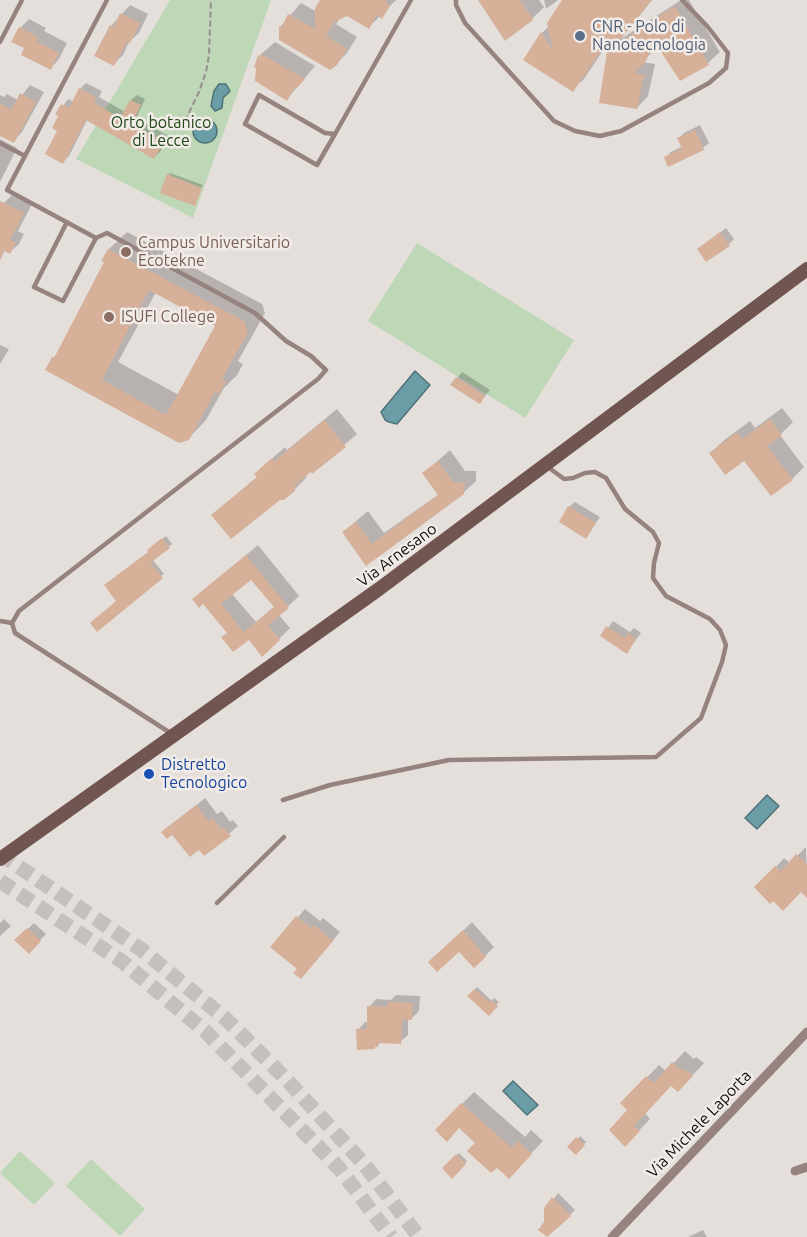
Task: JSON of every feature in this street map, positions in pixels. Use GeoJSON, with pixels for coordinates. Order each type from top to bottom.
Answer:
{"type":"FeatureCollection","features":[{"type":"Feature","properties":{"kind":"main road","name":"Via Arnesano"},"geometry":{"type":"LineString","coordinates":[[0,859],[379,589],[807,270]]}},
{"type":"Feature","properties":{"kind":"street","name":"Via Michele Laporta"},"geometry":{"type":"LineString","coordinates":[[612,1237],[807,1032]]}},
{"type":"Feature","properties":{"kind":"street"},"geometry":{"type":"LineString","coordinates":[[795,1171],[807,1167]]}},
{"type":"Feature","properties":{"kind":"lane"},"geometry":{"type":"LineString","coordinates":[[0,42],[22,0]]}},
{"type":"Feature","properties":{"kind":"lane"},"geometry":{"type":"LineString","coordinates":[[96,238],[8,190],[107,0]]}},
{"type":"Feature","properties":{"kind":"lane"},"geometry":{"type":"LineString","coordinates":[[335,134],[325,133],[259,95],[245,124],[317,165],[335,134],[411,0]]}},
{"type":"Feature","properties":{"kind":"lane"},"geometry":{"type":"LineString","coordinates":[[456,0],[456,6],[465,23],[554,121],[574,131],[600,136],[621,131],[709,83],[726,68],[728,53],[708,27],[682,0]]}},
{"type":"Feature","properties":{"kind":"lane"},"geometry":{"type":"LineString","coordinates":[[0,143],[25,156]]}},
{"type":"Feature","properties":{"kind":"lane"},"geometry":{"type":"LineString","coordinates":[[67,222],[34,287],[63,301],[96,238],[107,233],[255,313],[286,341],[311,356],[326,370],[318,379],[19,611],[12,624],[15,633],[174,735]]}},
{"type":"Feature","properties":{"kind":"lane"},"geometry":{"type":"LineString","coordinates":[[283,800],[330,785],[449,760],[656,758],[701,718],[726,645],[720,630],[710,619],[666,596],[653,578],[659,543],[653,532],[625,508],[606,478],[595,472],[564,478],[546,465]]}},
{"type":"Feature","properties":{"kind":"lane"},"geometry":{"type":"LineString","coordinates":[[0,621],[12,624]]}},
{"type":"Feature","properties":{"kind":"lane"},"geometry":{"type":"LineString","coordinates":[[217,903],[284,837]]}},
{"type":"Feature","properties":{"kind":"path"},"geometry":{"type":"LineString","coordinates":[[182,129],[206,72],[209,55],[211,0]]}},
{"type":"Feature","properties":{"kind":"green space","name":"Orto botanico di Lecce"},"geometry":{"type":"Polygon","coordinates":[[[170,0],[271,0],[193,218],[76,159],[170,0]]]}},
{"type":"Feature","properties":{"kind":"green space"},"geometry":{"type":"Polygon","coordinates":[[[417,243],[574,340],[525,418],[368,321],[417,243]]]}},
{"type":"Feature","properties":{"kind":"green space"},"geometry":{"type":"Polygon","coordinates":[[[20,1151],[55,1183],[34,1205],[0,1173],[20,1151]]]}},
{"type":"Feature","properties":{"kind":"green space"},"geometry":{"type":"Polygon","coordinates":[[[91,1159],[145,1209],[120,1236],[66,1186],[91,1159]]]}},
{"type":"Feature","properties":{"kind":"water"},"geometry":{"type":"Polygon","coordinates":[[[219,84],[226,84],[230,91],[223,98],[222,108],[215,111],[211,106],[214,91],[219,84]]]}},
{"type":"Feature","properties":{"kind":"water"},"geometry":{"type":"Polygon","coordinates":[[[205,119],[210,120],[216,126],[216,136],[210,142],[205,143],[200,142],[194,136],[193,131],[194,126],[200,120],[205,119]]]}},
{"type":"Feature","properties":{"kind":"water"},"geometry":{"type":"Polygon","coordinates":[[[415,371],[430,385],[397,424],[385,420],[381,412],[415,371]]]}},
{"type":"Feature","properties":{"kind":"water"},"geometry":{"type":"Polygon","coordinates":[[[767,795],[779,806],[757,829],[745,818],[767,795]]]}},
{"type":"Feature","properties":{"kind":"water"},"geometry":{"type":"Polygon","coordinates":[[[513,1081],[538,1105],[527,1115],[503,1091],[513,1081]]]}},
{"type":"Feature","properties":{"kind":"building"},"geometry":{"type":"Polygon","coordinates":[[[320,0],[385,0],[390,6],[382,19],[377,15],[369,29],[347,16],[334,22],[326,36],[347,49],[337,65],[330,70],[279,40],[279,26],[281,28],[288,14],[315,29],[315,8],[320,0]]]}},
{"type":"Feature","properties":{"kind":"building"},"geometry":{"type":"Polygon","coordinates":[[[478,0],[520,0],[533,20],[505,41],[478,0]]]}},
{"type":"Feature","properties":{"kind":"building"},"geometry":{"type":"Polygon","coordinates":[[[562,0],[652,0],[614,46],[675,6],[709,65],[680,81],[654,41],[646,61],[634,73],[644,75],[637,109],[599,103],[609,39],[573,92],[523,60],[541,32],[553,50],[547,23],[562,0]]]}},
{"type":"Feature","properties":{"kind":"building"},"geometry":{"type":"Polygon","coordinates":[[[120,13],[140,23],[114,66],[94,56],[110,25],[114,27],[120,13]]]}},
{"type":"Feature","properties":{"kind":"building"},"geometry":{"type":"Polygon","coordinates":[[[19,27],[38,37],[36,41],[59,53],[51,70],[21,55],[24,48],[11,42],[19,27]]]}},
{"type":"Feature","properties":{"kind":"building"},"geometry":{"type":"Polygon","coordinates":[[[261,54],[305,79],[297,88],[295,87],[287,101],[255,81],[256,68],[254,67],[258,55],[260,57],[261,54]]]}},
{"type":"Feature","properties":{"kind":"building"},"geometry":{"type":"Polygon","coordinates":[[[79,88],[97,98],[94,103],[120,118],[130,100],[141,105],[131,124],[164,142],[154,159],[86,120],[63,164],[45,154],[57,131],[52,128],[58,116],[55,114],[61,104],[69,108],[79,88]]]}},
{"type":"Feature","properties":{"kind":"building"},"geometry":{"type":"Polygon","coordinates":[[[20,93],[36,102],[14,143],[0,136],[0,103],[11,110],[20,93]]]}},
{"type":"Feature","properties":{"kind":"building"},"geometry":{"type":"Polygon","coordinates":[[[695,130],[704,150],[668,167],[664,157],[682,149],[677,138],[695,130]]]}},
{"type":"Feature","properties":{"kind":"building"},"geometry":{"type":"Polygon","coordinates":[[[167,174],[202,188],[195,206],[160,193],[167,174]]]}},
{"type":"Feature","properties":{"kind":"building"},"geometry":{"type":"Polygon","coordinates":[[[0,201],[24,213],[10,240],[16,243],[10,254],[4,251],[0,260],[0,201]]]}},
{"type":"Feature","properties":{"kind":"building"},"geometry":{"type":"Polygon","coordinates":[[[720,232],[730,246],[706,262],[697,249],[720,232]]]}},
{"type":"Feature","properties":{"kind":"building"},"geometry":{"type":"Polygon","coordinates":[[[108,249],[244,321],[248,332],[222,379],[226,382],[219,394],[215,392],[189,440],[179,443],[45,370],[52,357],[54,358],[104,262],[101,261],[108,249]],[[149,290],[102,380],[166,415],[215,326],[149,290]]]}},
{"type":"Feature","properties":{"kind":"building"},"geometry":{"type":"Polygon","coordinates":[[[456,377],[485,396],[480,404],[450,385],[456,377]]]}},
{"type":"Feature","properties":{"kind":"building"},"geometry":{"type":"Polygon","coordinates":[[[770,419],[782,435],[767,446],[793,480],[771,496],[744,461],[725,475],[709,453],[737,432],[742,439],[770,419]]]}},
{"type":"Feature","properties":{"kind":"building"},"geometry":{"type":"Polygon","coordinates":[[[324,420],[346,447],[295,485],[295,491],[284,500],[280,500],[231,539],[211,515],[257,477],[254,474],[272,458],[275,461],[324,420]]]}},
{"type":"Feature","properties":{"kind":"building"},"geometry":{"type":"Polygon","coordinates":[[[438,461],[453,482],[465,483],[464,494],[366,566],[342,532],[356,522],[372,544],[438,495],[422,473],[438,461]]]}},
{"type":"Feature","properties":{"kind":"building"},"geometry":{"type":"Polygon","coordinates":[[[568,506],[596,523],[586,539],[559,522],[568,506]]]}},
{"type":"Feature","properties":{"kind":"building"},"geometry":{"type":"Polygon","coordinates":[[[162,538],[170,548],[150,563],[163,578],[97,632],[90,623],[116,601],[104,585],[148,552],[147,550],[162,538]]]}},
{"type":"Feature","properties":{"kind":"building"},"geometry":{"type":"Polygon","coordinates":[[[246,555],[289,608],[268,625],[280,640],[262,657],[249,640],[233,652],[221,637],[227,633],[203,604],[199,608],[192,599],[246,555]],[[251,580],[221,604],[244,632],[274,607],[251,580]]]}},
{"type":"Feature","properties":{"kind":"building"},"geometry":{"type":"Polygon","coordinates":[[[606,626],[625,638],[628,633],[636,639],[627,654],[600,636],[606,626]]]}},
{"type":"Feature","properties":{"kind":"building"},"geometry":{"type":"Polygon","coordinates":[[[196,805],[208,821],[213,818],[221,829],[224,827],[231,836],[204,856],[199,850],[190,857],[172,835],[167,839],[161,832],[196,805]]]}},
{"type":"Feature","properties":{"kind":"building"},"geometry":{"type":"Polygon","coordinates":[[[796,854],[807,864],[807,898],[801,892],[783,911],[773,901],[770,904],[754,887],[775,866],[781,871],[796,854]]]}},
{"type":"Feature","properties":{"kind":"building"},"geometry":{"type":"Polygon","coordinates":[[[296,916],[311,928],[314,925],[333,941],[301,979],[293,973],[297,969],[270,947],[296,916]]]}},
{"type":"Feature","properties":{"kind":"building"},"geometry":{"type":"Polygon","coordinates":[[[27,928],[41,941],[29,954],[14,940],[27,928]]]}},
{"type":"Feature","properties":{"kind":"building"},"geometry":{"type":"Polygon","coordinates":[[[463,930],[486,957],[474,968],[459,952],[437,972],[428,962],[463,930]]]}},
{"type":"Feature","properties":{"kind":"building"},"geometry":{"type":"Polygon","coordinates":[[[474,989],[489,1002],[491,1000],[498,1006],[489,1016],[467,996],[474,989]]]}},
{"type":"Feature","properties":{"kind":"building"},"geometry":{"type":"Polygon","coordinates":[[[387,1002],[413,1003],[412,1020],[402,1020],[401,1044],[378,1043],[375,1049],[357,1050],[356,1029],[367,1029],[367,1006],[387,1007],[387,1002]]]}},
{"type":"Feature","properties":{"kind":"building"},"geometry":{"type":"Polygon","coordinates":[[[672,1062],[693,1076],[678,1092],[671,1086],[634,1126],[640,1131],[625,1147],[609,1130],[627,1110],[620,1103],[646,1076],[654,1083],[672,1062]]]}},
{"type":"Feature","properties":{"kind":"building"},"geometry":{"type":"Polygon","coordinates":[[[461,1103],[512,1148],[518,1141],[532,1154],[509,1179],[497,1168],[491,1173],[467,1151],[475,1143],[459,1128],[447,1142],[435,1130],[461,1103]]]}},
{"type":"Feature","properties":{"kind":"building"},"geometry":{"type":"Polygon","coordinates":[[[576,1137],[585,1145],[576,1155],[567,1147],[576,1137]]]}},
{"type":"Feature","properties":{"kind":"building"},"geometry":{"type":"Polygon","coordinates":[[[456,1154],[466,1164],[452,1179],[442,1168],[456,1154]]]}},
{"type":"Feature","properties":{"kind":"building"},"geometry":{"type":"Polygon","coordinates":[[[552,1197],[571,1216],[547,1237],[538,1230],[544,1222],[544,1208],[552,1197]]]}},
{"type":"Feature","properties":{"kind":"tunnel"},"geometry":{"type":"LineString","coordinates":[[0,854],[142,950],[227,1020],[287,1080],[364,1164],[419,1237]]}},
{"type":"Feature","properties":{"kind":"tunnel"},"geometry":{"type":"LineString","coordinates":[[0,881],[123,962],[206,1032],[339,1168],[391,1237]]}},
{"type":"Feature","properties":{"kind":"place","name":"CNR - Polo di Nanotecnologia"},"geometry":{"type":"Point","coordinates":[580,36]}},
{"type":"Feature","properties":{"kind":"place","name":"Campus Universitario Ecotekne"},"geometry":{"type":"Point","coordinates":[126,252]}},
{"type":"Feature","properties":{"kind":"place","name":"ISUFI College"},"geometry":{"type":"Point","coordinates":[109,317]}},
{"type":"Feature","properties":{"kind":"place","name":"Distretto Tecnologico"},"geometry":{"type":"Point","coordinates":[149,774]}}]}
